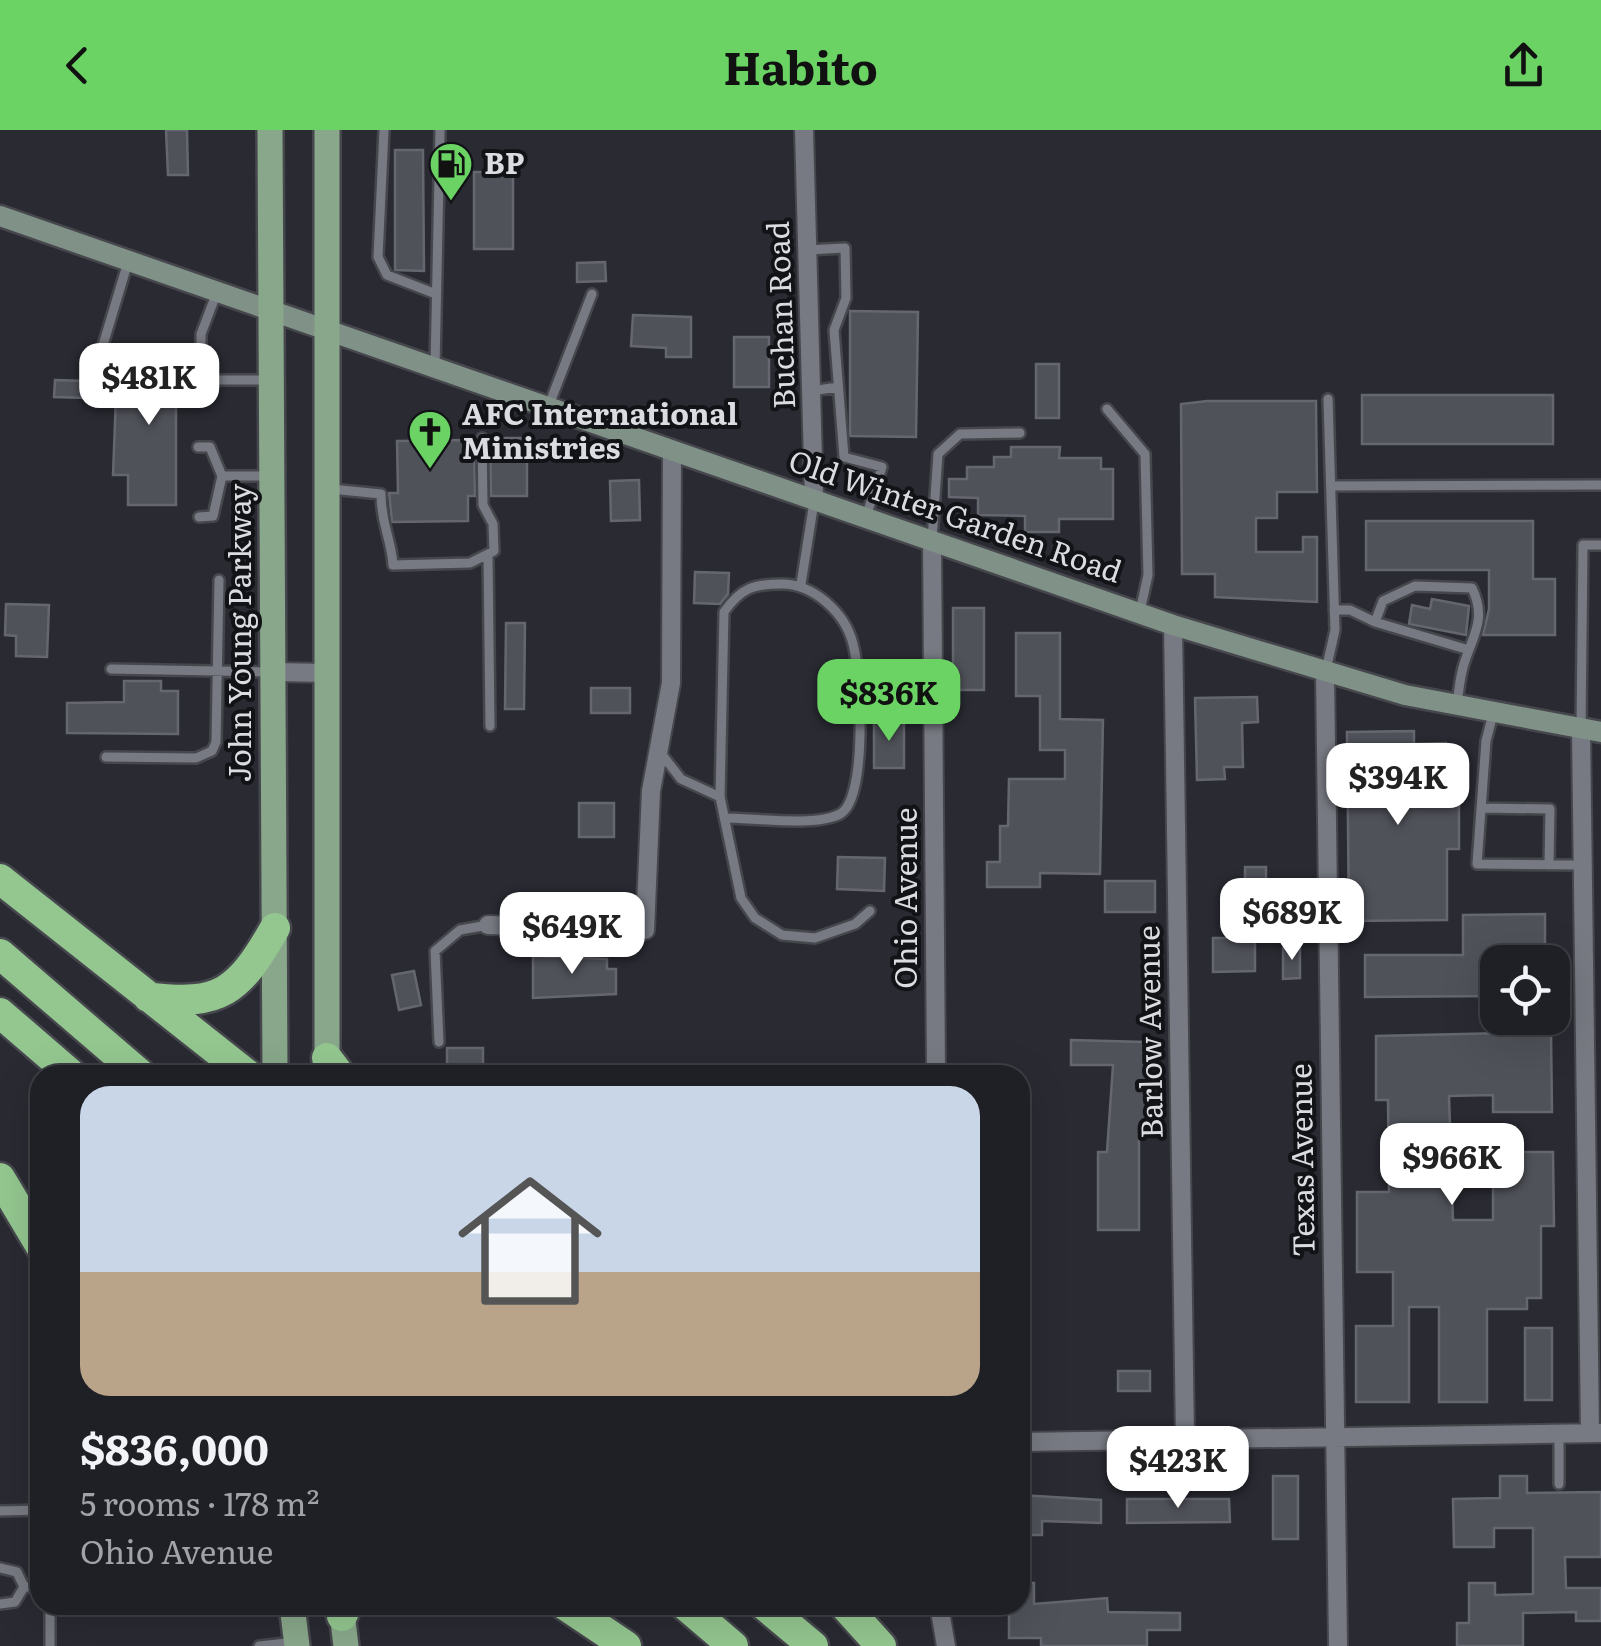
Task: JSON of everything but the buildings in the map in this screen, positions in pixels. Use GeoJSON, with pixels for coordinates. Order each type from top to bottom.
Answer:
{"type":"FeatureCollection","features":[{"type":"Feature","properties":{"kind":"highway"},"geometry":{"type":"LineString","coordinates":[[0,879],[235,1065]]}},
{"type":"Feature","properties":{"kind":"highway"},"geometry":{"type":"LineString","coordinates":[[148,997],[192,1003],[219,996],[244,977],[274,928]]}},
{"type":"Feature","properties":{"kind":"highway"},"geometry":{"type":"LineString","coordinates":[[0,954],[129,1065]]}},
{"type":"Feature","properties":{"kind":"highway"},"geometry":{"type":"LineString","coordinates":[[0,1013],[60,1065]]}},
{"type":"Feature","properties":{"kind":"highway"},"geometry":{"type":"LineString","coordinates":[[0,1178],[30,1228]]}},
{"type":"Feature","properties":{"kind":"highway"},"geometry":{"type":"LineString","coordinates":[[580,1615],[626,1646]]}},
{"type":"Feature","properties":{"kind":"highway"},"geometry":{"type":"LineString","coordinates":[[697,1615],[733,1646]]}},
{"type":"Feature","properties":{"kind":"highway"},"geometry":{"type":"LineString","coordinates":[[776,1615],[813,1646]]}},
{"type":"Feature","properties":{"kind":"highway"},"geometry":{"type":"LineString","coordinates":[[853,1615],[882,1646]]}},
{"type":"Feature","properties":{"kind":"main road","name":"John Young Parkway"},"geometry":{"type":"LineString","coordinates":[[270,130],[275,1065]]}},
{"type":"Feature","properties":{"kind":"main road"},"geometry":{"type":"LineString","coordinates":[[327,130],[332,1065]]}},
{"type":"Feature","properties":{"kind":"main road","name":"Old Winter Garden Road"},"geometry":{"type":"LineString","coordinates":[[0,216],[1173,625],[1325,674],[1493,714],[1591,731]]}},
{"type":"Feature","properties":{"kind":"main road"},"geometry":{"type":"LineString","coordinates":[[293,1615],[296,1644]]}},
{"type":"Feature","properties":{"kind":"street","name":"Buchan Road"},"geometry":{"type":"LineString","coordinates":[[804,130],[814,499]]}},
{"type":"Feature","properties":{"kind":"street"},"geometry":{"type":"LineString","coordinates":[[488,925],[645,930],[651,792],[671,682],[672,451]]}},
{"type":"Feature","properties":{"kind":"street","name":"Ohio Avenue"},"geometry":{"type":"LineString","coordinates":[[932,540],[936,1065]]}},
{"type":"Feature","properties":{"kind":"street","name":"Barlow Avenue"},"geometry":{"type":"LineString","coordinates":[[1173,625],[1185,1438]]}},
{"type":"Feature","properties":{"kind":"street"},"geometry":{"type":"LineString","coordinates":[[274,672],[328,673]]}},
{"type":"Feature","properties":{"kind":"street","name":"Texas Avenue"},"geometry":{"type":"LineString","coordinates":[[1325,674],[1338,1646]]}},
{"type":"Feature","properties":{"kind":"street"},"geometry":{"type":"LineString","coordinates":[[1030,1442],[1333,1434],[1596,1433],[1582,866],[1591,731]]}},
{"type":"Feature","properties":{"kind":"street"},"geometry":{"type":"LineString","coordinates":[[941,1615],[946,1646]]}},
{"type":"Feature","properties":{"kind":"lane"},"geometry":{"type":"LineString","coordinates":[[384,130],[378,256],[387,275],[436,294]]}},
{"type":"Feature","properties":{"kind":"lane"},"geometry":{"type":"LineString","coordinates":[[435,367],[440,130]]}},
{"type":"Feature","properties":{"kind":"lane"},"geometry":{"type":"LineString","coordinates":[[807,250],[844,248],[846,298],[834,330],[844,456],[882,467],[866,517]]}},
{"type":"Feature","properties":{"kind":"lane"},"geometry":{"type":"LineString","coordinates":[[103,345],[129,260]]}},
{"type":"Feature","properties":{"kind":"lane"},"geometry":{"type":"LineString","coordinates":[[218,290],[201,334],[201,380],[272,380]]}},
{"type":"Feature","properties":{"kind":"lane"},"geometry":{"type":"LineString","coordinates":[[548,407],[592,294]]}},
{"type":"Feature","properties":{"kind":"lane"},"geometry":{"type":"LineString","coordinates":[[812,391],[838,387]]}},
{"type":"Feature","properties":{"kind":"lane"},"geometry":{"type":"LineString","coordinates":[[1325,674],[1334,610],[1328,399]]}},
{"type":"Feature","properties":{"kind":"lane"},"geometry":{"type":"LineString","coordinates":[[1107,409],[1145,454],[1148,575],[1140,614]]}},
{"type":"Feature","properties":{"kind":"lane"},"geometry":{"type":"LineString","coordinates":[[932,540],[938,454],[960,434],[1020,433]]}},
{"type":"Feature","properties":{"kind":"lane"},"geometry":{"type":"LineString","coordinates":[[328,489],[381,494],[381,528],[391,545],[393,565],[398,568],[459,564],[488,556],[494,551],[494,524],[483,505],[482,438]]}},
{"type":"Feature","properties":{"kind":"lane"},"geometry":{"type":"LineString","coordinates":[[198,448],[210,447],[222,476],[212,516],[199,517]]}},
{"type":"Feature","properties":{"kind":"lane"},"geometry":{"type":"LineString","coordinates":[[222,476],[272,476]]}},
{"type":"Feature","properties":{"kind":"lane"},"geometry":{"type":"LineString","coordinates":[[1331,486],[1601,484]]}},
{"type":"Feature","properties":{"kind":"lane"},"geometry":{"type":"LineString","coordinates":[[801,584],[814,499]]}},
{"type":"Feature","properties":{"kind":"lane"},"geometry":{"type":"LineString","coordinates":[[1591,731],[1584,544],[1601,545]]}},
{"type":"Feature","properties":{"kind":"lane"},"geometry":{"type":"LineString","coordinates":[[488,556],[490,726]]}},
{"type":"Feature","properties":{"kind":"lane"},"geometry":{"type":"LineString","coordinates":[[106,757],[196,758],[212,751],[216,742],[220,580]]}},
{"type":"Feature","properties":{"kind":"lane"},"geometry":{"type":"LineString","coordinates":[[724,818],[828,819],[844,812],[856,796],[860,765],[853,642],[833,608],[801,584],[754,584],[737,593],[724,612],[720,797],[724,818],[741,898],[755,918],[782,935],[815,938],[855,924],[870,911]]}},
{"type":"Feature","properties":{"kind":"lane"},"geometry":{"type":"LineString","coordinates":[[1374,622],[1384,601],[1415,586],[1472,588],[1480,606],[1477,638],[1469,650],[1456,706]]}},
{"type":"Feature","properties":{"kind":"lane"},"geometry":{"type":"LineString","coordinates":[[1334,610],[1350,610],[1374,622],[1469,650]]}},
{"type":"Feature","properties":{"kind":"lane"},"geometry":{"type":"LineString","coordinates":[[111,668],[274,672]]}},
{"type":"Feature","properties":{"kind":"lane"},"geometry":{"type":"LineString","coordinates":[[1493,714],[1486,741],[1477,864],[1582,866]]}},
{"type":"Feature","properties":{"kind":"lane"},"geometry":{"type":"LineString","coordinates":[[659,750],[681,779],[720,797]]}},
{"type":"Feature","properties":{"kind":"lane"},"geometry":{"type":"LineString","coordinates":[[1481,808],[1550,809],[1549,865]]}},
{"type":"Feature","properties":{"kind":"lane"},"geometry":{"type":"LineString","coordinates":[[439,1042],[435,951],[460,930],[488,925]]}},
{"type":"Feature","properties":{"kind":"lane"},"geometry":{"type":"LineString","coordinates":[[1560,1433],[1560,1484]]}},
{"type":"Feature","properties":{"kind":"lane"},"geometry":{"type":"LineString","coordinates":[[0,1511],[30,1510]]}},
{"type":"Feature","properties":{"kind":"lane"},"geometry":{"type":"LineString","coordinates":[[0,1568],[17,1572],[24,1588]]}},
{"type":"Feature","properties":{"kind":"lane"},"geometry":{"type":"LineString","coordinates":[[24,1588],[30,1588]]}},
{"type":"Feature","properties":{"kind":"lane"},"geometry":{"type":"LineString","coordinates":[[0,1604],[15,1602],[24,1588]]}},
{"type":"Feature","properties":{"kind":"lane"},"geometry":{"type":"LineString","coordinates":[[50,1615],[50,1646]]}},
{"type":"Feature","properties":{"kind":"lane"},"geometry":{"type":"LineString","coordinates":[[259,1646],[296,1644]]}},
{"type":"Feature","properties":{"kind":"place","name":"BP"},"geometry":{"type":"Point","coordinates":[451,202]}},
{"type":"Feature","properties":{"kind":"place","name":"AFC International Ministries"},"geometry":{"type":"Point","coordinates":[430,470]}}]}
